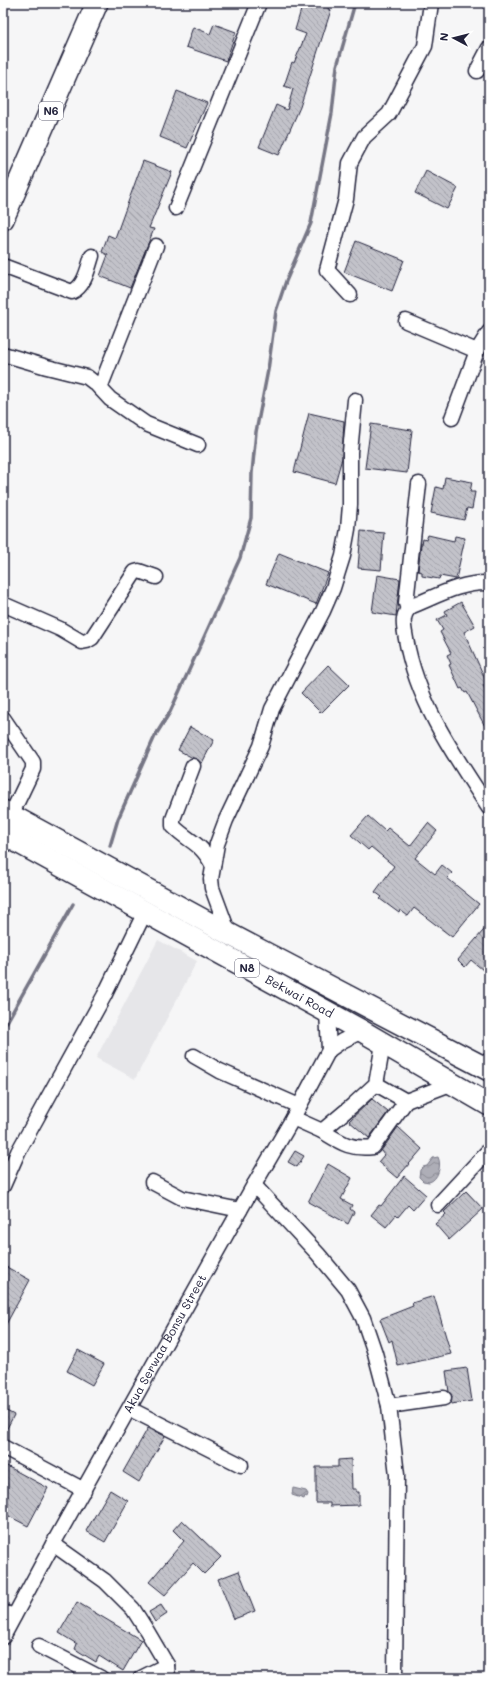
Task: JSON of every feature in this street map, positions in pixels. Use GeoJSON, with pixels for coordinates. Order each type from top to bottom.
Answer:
{"type":"FeatureCollection","features":[{"type":"Feature","properties":{"kind":"highway","name":"N6"},"geometry":{"type":"LineString","coordinates":[[3,219],[98,3]]}},
{"type":"Feature","properties":{"kind":"highway","name":"Bekwai Road"},"geometry":{"type":"LineString","coordinates":[[7,813],[229,934],[489,1070]]}},
{"type":"Feature","properties":{"kind":"highway","name":"Bekwai Road"},"geometry":{"type":"LineString","coordinates":[[3,834],[362,1031],[489,1104]]}},
{"type":"Feature","properties":{"kind":"street"},"geometry":{"type":"LineString","coordinates":[[176,208],[260,3]]}},
{"type":"Feature","properties":{"kind":"street"},"geometry":{"type":"LineString","coordinates":[[350,295],[327,270],[346,199],[350,163],[364,137],[389,114],[425,46],[431,3]]}},
{"type":"Feature","properties":{"kind":"street"},"geometry":{"type":"LineString","coordinates":[[477,71],[489,48]]}},
{"type":"Feature","properties":{"kind":"street"},"geometry":{"type":"LineString","coordinates":[[100,388],[156,246]]}},
{"type":"Feature","properties":{"kind":"street"},"geometry":{"type":"LineString","coordinates":[[3,266],[72,292],[78,289],[81,284],[92,256]]}},
{"type":"Feature","properties":{"kind":"street"},"geometry":{"type":"LineString","coordinates":[[406,321],[477,351]]}},
{"type":"Feature","properties":{"kind":"street"},"geometry":{"type":"LineString","coordinates":[[452,418],[477,351],[489,332]]}},
{"type":"Feature","properties":{"kind":"street"},"geometry":{"type":"LineString","coordinates":[[3,354],[47,368],[87,377],[110,399],[146,424],[198,445]]}},
{"type":"Feature","properties":{"kind":"street"},"geometry":{"type":"LineString","coordinates":[[229,934],[212,888],[211,879],[217,844],[226,820],[261,746],[272,709],[323,611],[339,569],[344,550],[349,517],[350,452],[355,400]]}},
{"type":"Feature","properties":{"kind":"street"},"geometry":{"type":"LineString","coordinates":[[408,609],[406,603],[419,484]]}},
{"type":"Feature","properties":{"kind":"street"},"geometry":{"type":"LineString","coordinates":[[3,604],[60,630],[82,642],[92,638],[135,572],[139,571],[156,577]]}},
{"type":"Feature","properties":{"kind":"street"},"geometry":{"type":"LineString","coordinates":[[489,583],[478,582],[460,586],[408,609],[405,614],[403,624],[410,662],[427,705],[450,748],[489,808]]}},
{"type":"Feature","properties":{"kind":"street"},"geometry":{"type":"LineString","coordinates":[[3,718],[33,762],[33,770],[7,813]]}},
{"type":"Feature","properties":{"kind":"street"},"geometry":{"type":"LineString","coordinates":[[193,766],[172,819],[173,826],[201,846],[213,866]]}},
{"type":"Feature","properties":{"kind":"street"},"geometry":{"type":"LineString","coordinates":[[3,1186],[18,1152],[104,996],[145,912]]}},
{"type":"Feature","properties":{"kind":"street"},"geometry":{"type":"LineString","coordinates":[[327,1012],[329,1050],[362,1031]]}},
{"type":"Feature","properties":{"kind":"street"},"geometry":{"type":"LineString","coordinates":[[322,1130],[376,1084],[383,1044]]}},
{"type":"Feature","properties":{"kind":"street","name":"Akua Serwaa Bonsu Street"},"geometry":{"type":"LineString","coordinates":[[3,1637],[9,1614],[53,1544],[130,1409],[329,1050]]}},
{"type":"Feature","properties":{"kind":"street"},"geometry":{"type":"LineString","coordinates":[[194,1056],[296,1112],[344,1145],[361,1149],[373,1147],[406,1101],[453,1083]]}},
{"type":"Feature","properties":{"kind":"street"},"geometry":{"type":"LineString","coordinates":[[376,1084],[406,1101]]}},
{"type":"Feature","properties":{"kind":"street"},"geometry":{"type":"LineString","coordinates":[[438,1205],[489,1150]]}},
{"type":"Feature","properties":{"kind":"street"},"geometry":{"type":"LineString","coordinates":[[152,1182],[182,1198],[240,1210]]}},
{"type":"Feature","properties":{"kind":"street"},"geometry":{"type":"LineString","coordinates":[[254,1185],[318,1254],[348,1290],[363,1318],[375,1353],[390,1406],[397,1475],[395,1678]]}},
{"type":"Feature","properties":{"kind":"street"},"geometry":{"type":"LineString","coordinates":[[390,1406],[444,1398]]}},
{"type":"Feature","properties":{"kind":"street"},"geometry":{"type":"LineString","coordinates":[[130,1409],[240,1465]]}},
{"type":"Feature","properties":{"kind":"street"},"geometry":{"type":"LineString","coordinates":[[3,1447],[84,1490]]}},
{"type":"Feature","properties":{"kind":"street"},"geometry":{"type":"LineString","coordinates":[[53,1544],[105,1581],[133,1609],[148,1631],[167,1671],[141,1678]]}},
{"type":"Feature","properties":{"kind":"street"},"geometry":{"type":"LineString","coordinates":[[39,1646],[101,1678]]}},
{"type":"Feature","properties":{"kind":"shaded area"},"geometry":{"type":"Polygon","coordinates":[[[158,940],[197,961],[135,1079],[96,1058],[158,940]]]}},
{"type":"Feature","properties":{"kind":"water"},"geometry":{"type":"Polygon","coordinates":[[[438,1157],[440,1164],[437,1175],[432,1181],[423,1181],[419,1177],[420,1170],[427,1166],[433,1158],[438,1157]]]}},
{"type":"Feature","properties":{"kind":"water"},"geometry":{"type":"Polygon","coordinates":[[[293,1488],[306,1491],[308,1494],[307,1497],[305,1496],[304,1499],[292,1495],[293,1488]]]}},
{"type":"Feature","properties":{"kind":"building"},"geometry":{"type":"Polygon","coordinates":[[[303,3],[330,3],[328,9],[331,10],[300,107],[279,155],[259,147],[276,105],[287,110],[293,89],[284,86],[292,62],[294,63],[306,34],[295,30],[303,3]]]}},
{"type":"Feature","properties":{"kind":"building"},"geometry":{"type":"Polygon","coordinates":[[[214,24],[236,32],[226,61],[186,47],[193,27],[210,34],[214,24]]]}},
{"type":"Feature","properties":{"kind":"building"},"geometry":{"type":"Polygon","coordinates":[[[177,91],[207,103],[187,148],[160,137],[177,91]]]}},
{"type":"Feature","properties":{"kind":"building"},"geometry":{"type":"Polygon","coordinates":[[[143,161],[172,172],[149,228],[154,229],[130,288],[100,276],[108,255],[102,252],[108,235],[115,238],[143,161]]]}},
{"type":"Feature","properties":{"kind":"building"},"geometry":{"type":"Polygon","coordinates":[[[426,171],[458,188],[447,209],[415,193],[426,171]]]}},
{"type":"Feature","properties":{"kind":"building"},"geometry":{"type":"Polygon","coordinates":[[[356,241],[404,260],[392,291],[344,272],[356,241]]]}},
{"type":"Feature","properties":{"kind":"building"},"geometry":{"type":"Polygon","coordinates":[[[309,413],[344,421],[342,458],[335,483],[294,472],[309,413]]]}},
{"type":"Feature","properties":{"kind":"building"},"geometry":{"type":"Polygon","coordinates":[[[371,424],[412,430],[407,473],[365,468],[371,424]]]}},
{"type":"Feature","properties":{"kind":"building"},"geometry":{"type":"Polygon","coordinates":[[[445,477],[472,482],[470,492],[475,492],[472,509],[467,508],[464,520],[431,513],[436,487],[443,489],[445,477]]]}},
{"type":"Feature","properties":{"kind":"building"},"geometry":{"type":"Polygon","coordinates":[[[361,531],[384,533],[381,570],[358,568],[361,531]]]}},
{"type":"Feature","properties":{"kind":"building"},"geometry":{"type":"Polygon","coordinates":[[[428,535],[454,541],[455,536],[465,538],[456,579],[440,576],[439,579],[422,576],[422,572],[418,571],[421,544],[423,539],[426,540],[428,535]]]}},
{"type":"Feature","properties":{"kind":"building"},"geometry":{"type":"Polygon","coordinates":[[[279,553],[328,573],[316,604],[266,584],[279,553]]]}},
{"type":"Feature","properties":{"kind":"building"},"geometry":{"type":"Polygon","coordinates":[[[377,575],[400,579],[396,616],[372,612],[377,575]]]}},
{"type":"Feature","properties":{"kind":"building"},"geometry":{"type":"Polygon","coordinates":[[[461,602],[475,626],[464,632],[487,683],[483,685],[489,696],[489,734],[467,692],[465,693],[462,688],[460,689],[449,665],[451,664],[447,655],[451,653],[440,632],[443,630],[437,620],[447,615],[445,611],[461,602]]]}},
{"type":"Feature","properties":{"kind":"building"},"geometry":{"type":"Polygon","coordinates":[[[328,665],[349,685],[321,713],[301,693],[328,665]]]}},
{"type":"Feature","properties":{"kind":"building"},"geometry":{"type":"Polygon","coordinates":[[[190,727],[214,740],[202,763],[178,750],[190,727]]]}},
{"type":"Feature","properties":{"kind":"building"},"geometry":{"type":"Polygon","coordinates":[[[368,816],[385,831],[388,828],[410,846],[428,823],[437,831],[415,858],[435,874],[442,865],[452,873],[447,878],[479,904],[452,937],[414,908],[408,916],[400,910],[399,913],[380,899],[382,897],[375,892],[394,866],[371,847],[368,850],[351,835],[368,816]]]}},
{"type":"Feature","properties":{"kind":"building"},"geometry":{"type":"Polygon","coordinates":[[[489,924],[489,975],[471,960],[465,967],[458,960],[489,924]]]}},
{"type":"Feature","properties":{"kind":"building"},"geometry":{"type":"Polygon","coordinates":[[[372,1099],[388,1112],[369,1138],[349,1121],[372,1099]]]}},
{"type":"Feature","properties":{"kind":"building"},"geometry":{"type":"Polygon","coordinates":[[[398,1127],[422,1149],[397,1178],[378,1162],[384,1155],[381,1151],[398,1127]]]}},
{"type":"Feature","properties":{"kind":"building"},"geometry":{"type":"Polygon","coordinates":[[[295,1151],[304,1156],[297,1167],[288,1162],[295,1151]]]}},
{"type":"Feature","properties":{"kind":"building"},"geometry":{"type":"Polygon","coordinates":[[[328,1164],[352,1178],[341,1199],[352,1205],[350,1209],[354,1212],[348,1224],[308,1202],[328,1164]]]}},
{"type":"Feature","properties":{"kind":"building"},"geometry":{"type":"Polygon","coordinates":[[[404,1176],[426,1195],[413,1210],[408,1205],[398,1217],[396,1215],[386,1227],[371,1215],[379,1205],[381,1206],[404,1176]]]}},
{"type":"Feature","properties":{"kind":"building"},"geometry":{"type":"Polygon","coordinates":[[[466,1191],[483,1209],[449,1240],[435,1224],[446,1214],[444,1212],[466,1191]]]}},
{"type":"Feature","properties":{"kind":"building"},"geometry":{"type":"Polygon","coordinates":[[[3,1265],[30,1280],[3,1330],[3,1265]]]}},
{"type":"Feature","properties":{"kind":"building"},"geometry":{"type":"Polygon","coordinates":[[[434,1296],[451,1354],[398,1366],[392,1340],[389,1342],[380,1319],[413,1306],[412,1303],[434,1296]]]}},
{"type":"Feature","properties":{"kind":"building"},"geometry":{"type":"Polygon","coordinates":[[[78,1350],[104,1364],[92,1385],[67,1371],[78,1350]]]}},
{"type":"Feature","properties":{"kind":"building"},"geometry":{"type":"Polygon","coordinates":[[[467,1368],[472,1401],[451,1404],[452,1396],[449,1392],[446,1371],[467,1368]]]}},
{"type":"Feature","properties":{"kind":"building"},"geometry":{"type":"Polygon","coordinates":[[[3,1409],[14,1415],[3,1436],[3,1409]]]}},
{"type":"Feature","properties":{"kind":"building"},"geometry":{"type":"Polygon","coordinates":[[[148,1428],[165,1436],[139,1482],[123,1472],[148,1428]]]}},
{"type":"Feature","properties":{"kind":"building"},"geometry":{"type":"Polygon","coordinates":[[[351,1459],[352,1489],[356,1489],[356,1492],[359,1492],[359,1505],[330,1506],[330,1503],[316,1503],[316,1467],[338,1467],[338,1460],[351,1459]]]}},
{"type":"Feature","properties":{"kind":"building"},"geometry":{"type":"Polygon","coordinates":[[[3,1464],[48,1488],[28,1526],[3,1513],[3,1464]]]}},
{"type":"Feature","properties":{"kind":"building"},"geometry":{"type":"Polygon","coordinates":[[[110,1490],[128,1501],[105,1542],[86,1531],[110,1490]]]}},
{"type":"Feature","properties":{"kind":"building"},"geometry":{"type":"Polygon","coordinates":[[[182,1520],[221,1557],[204,1574],[193,1563],[165,1595],[149,1582],[184,1541],[173,1530],[182,1520]]]}},
{"type":"Feature","properties":{"kind":"building"},"geometry":{"type":"Polygon","coordinates":[[[239,1571],[255,1611],[234,1619],[218,1579],[239,1571]]]}},
{"type":"Feature","properties":{"kind":"building"},"geometry":{"type":"Polygon","coordinates":[[[77,1602],[141,1640],[123,1671],[99,1656],[96,1662],[75,1649],[77,1644],[59,1633],[77,1602]]]}},
{"type":"Feature","properties":{"kind":"building"},"geometry":{"type":"Polygon","coordinates":[[[161,1605],[167,1614],[155,1622],[149,1612],[161,1605]]]}},
{"type":"Feature","properties":{"kind":"waterway"},"geometry":{"type":"LineString","coordinates":[[110,846],[118,819],[155,736],[170,712],[240,558],[251,518],[252,473],[256,432],[268,370],[276,311],[286,281],[311,223],[332,113],[337,66],[355,3]]}},
{"type":"Feature","properties":{"kind":"waterway"},"geometry":{"type":"LineString","coordinates":[[3,1029],[73,904]]}}]}
